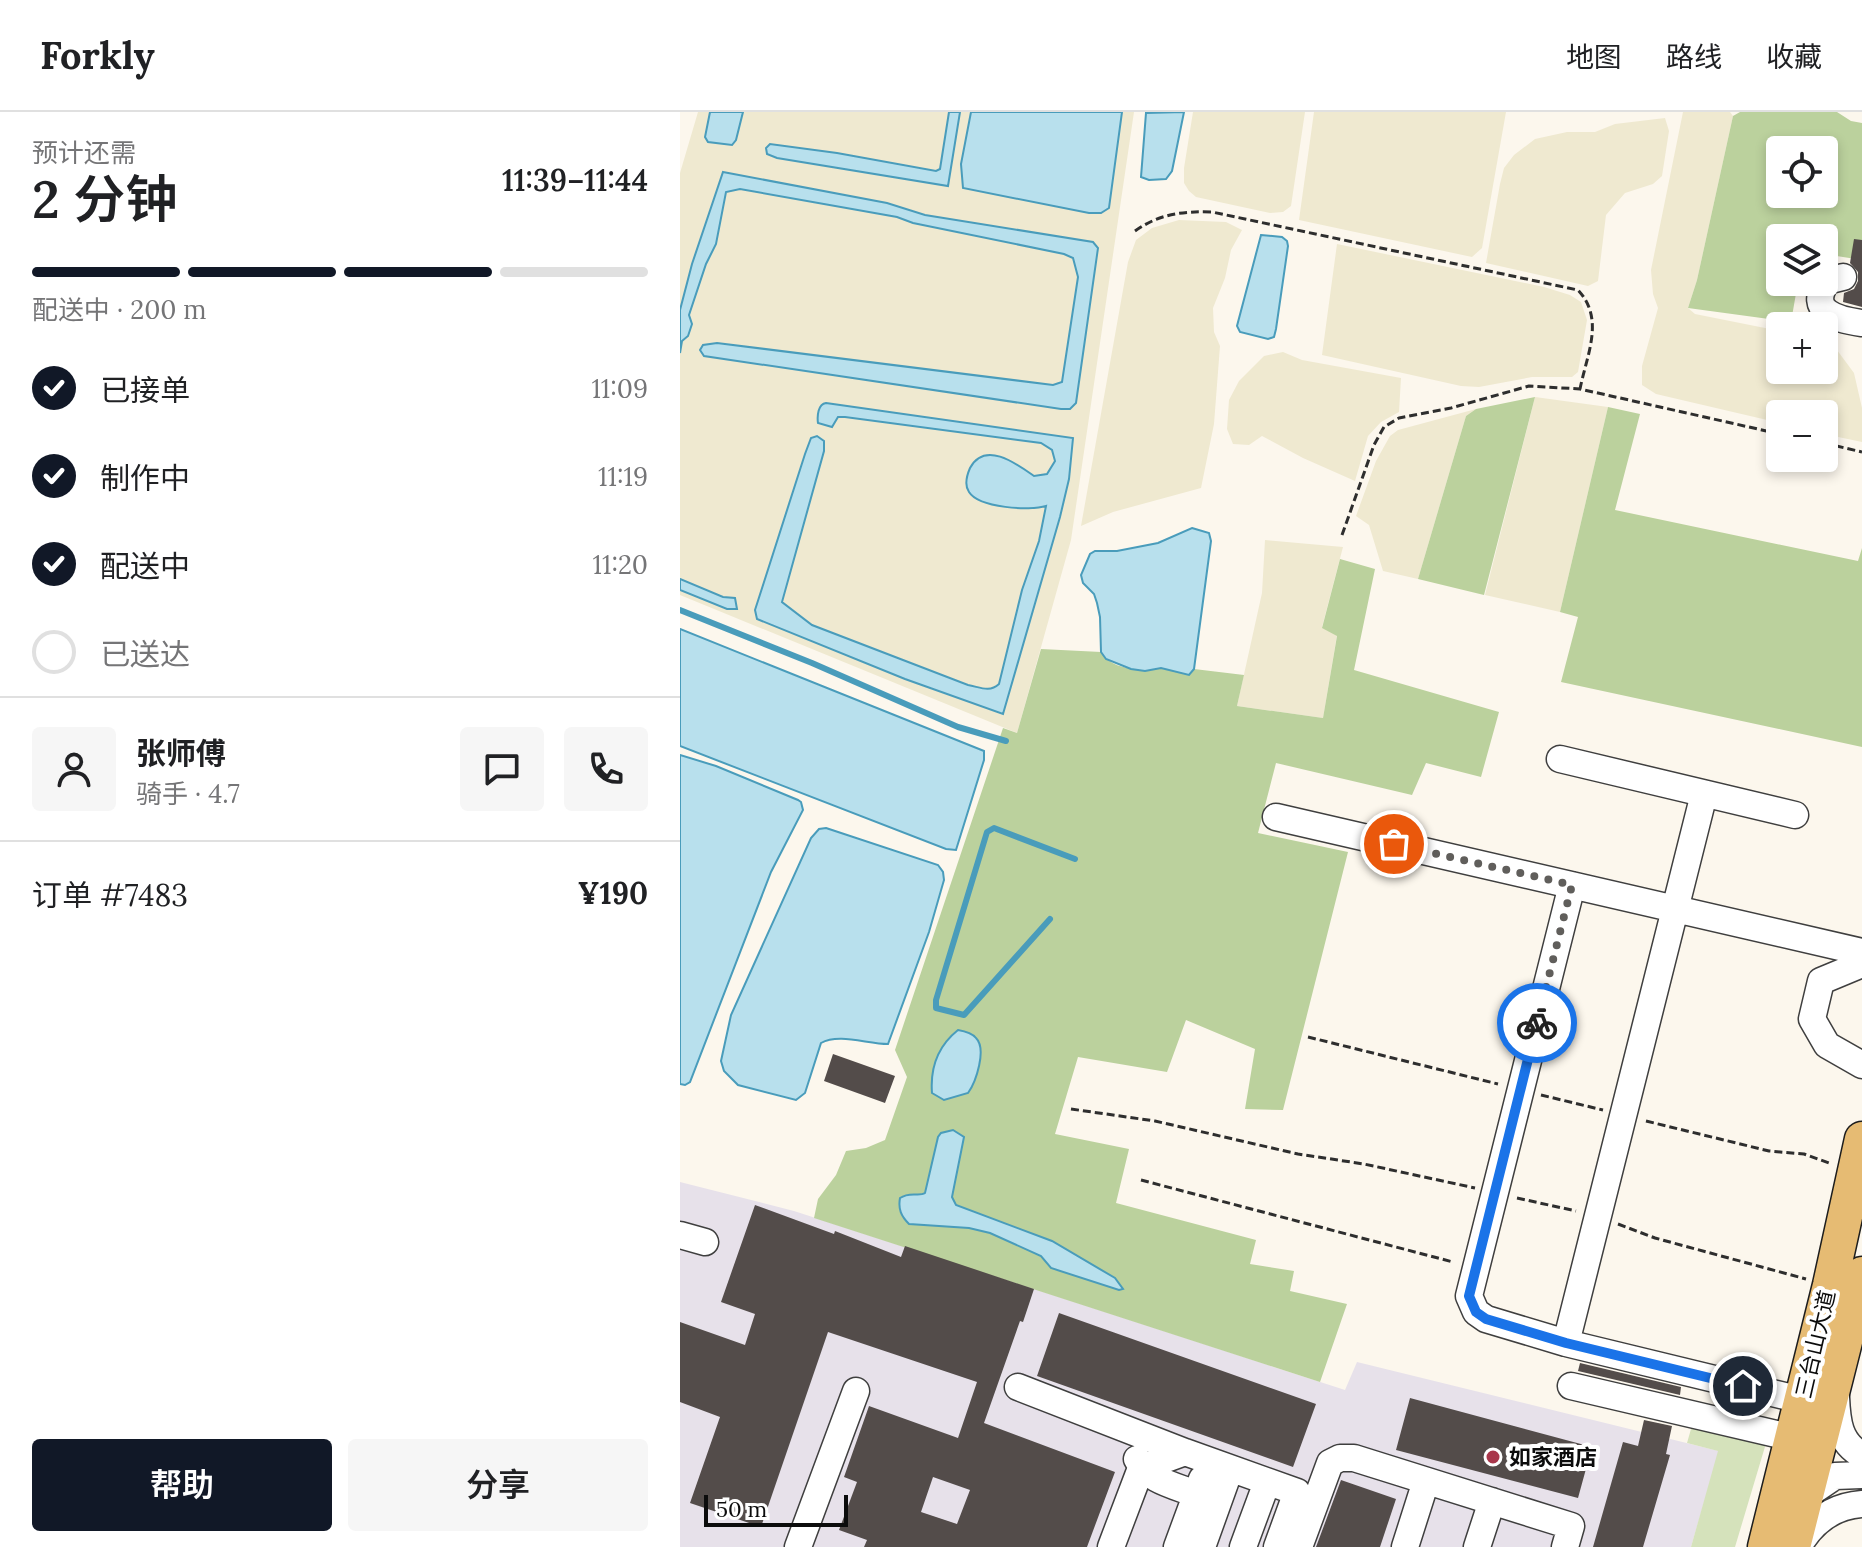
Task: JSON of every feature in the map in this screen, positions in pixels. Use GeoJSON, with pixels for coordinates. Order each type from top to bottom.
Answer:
{"type":"FeatureCollection","features":[{"type":"Feature","properties":{"kind":"main road","name":"三台山大道"},"geometry":{"type":"LineString","coordinates":[[1781,1545],[1808,1494],[1822,1395],[1830,1285],[1858,1156]]}},
{"type":"Feature","properties":{"kind":"main road","name":"三台山大道"},"geometry":{"type":"LineString","coordinates":[[1781,1545],[1793,1438],[1822,1395],[1862,1274]]}},
{"type":"Feature","properties":{"kind":"street"},"geometry":{"type":"LineString","coordinates":[[1843,277],[1827,281],[1821,293],[1823,306],[1834,318],[1862,323]]}},
{"type":"Feature","properties":{"kind":"street"},"geometry":{"type":"LineString","coordinates":[[1560,759],[1795,815]]}},
{"type":"Feature","properties":{"kind":"street"},"geometry":{"type":"LineString","coordinates":[[1566,1343],[1704,794]]}},
{"type":"Feature","properties":{"kind":"street"},"geometry":{"type":"LineString","coordinates":[[1276,817],[1862,952]]}},
{"type":"Feature","properties":{"kind":"street"},"geometry":{"type":"LineString","coordinates":[[1572,885],[1469,1296],[1476,1312],[1486,1319],[1566,1343],[1822,1395],[1836,1409],[1842,1438],[1862,1455]]}},
{"type":"Feature","properties":{"kind":"street"},"geometry":{"type":"LineString","coordinates":[[1862,964],[1821,981],[1812,1019],[1827,1045],[1862,1065]]}},
{"type":"Feature","properties":{"kind":"street"},"geometry":{"type":"LineString","coordinates":[[1571,1386],[1793,1438]]}},
{"type":"Feature","properties":{"kind":"street"},"geometry":{"type":"LineString","coordinates":[[1018,1387],[1208,1461],[1271,1497]]}},
{"type":"Feature","properties":{"kind":"street"},"geometry":{"type":"LineString","coordinates":[[798,1547],[856,1391]]}},
{"type":"Feature","properties":{"kind":"street"},"geometry":{"type":"LineString","coordinates":[[1125,1429],[1141,1468],[1153,1477],[1208,1497],[1271,1497],[1297,1492],[1277,1547]]}},
{"type":"Feature","properties":{"kind":"street"},"geometry":{"type":"LineString","coordinates":[[1299,1547],[1330,1463],[1340,1458],[1354,1458],[1571,1526],[1565,1547]]}},
{"type":"Feature","properties":{"kind":"street"},"geometry":{"type":"LineString","coordinates":[[1141,1468],[1208,1461]]}},
{"type":"Feature","properties":{"kind":"street"},"geometry":{"type":"LineString","coordinates":[[1202,1547],[1208,1497],[1208,1461]]}},
{"type":"Feature","properties":{"kind":"street"},"geometry":{"type":"LineString","coordinates":[[1111,1547],[1141,1468]]}},
{"type":"Feature","properties":{"kind":"street"},"geometry":{"type":"LineString","coordinates":[[1808,1494],[1835,1476],[1862,1475]]}},
{"type":"Feature","properties":{"kind":"street"},"geometry":{"type":"LineString","coordinates":[[1405,1547],[1426,1481]]}},
{"type":"Feature","properties":{"kind":"street"},"geometry":{"type":"LineString","coordinates":[[1177,1547],[1208,1497]]}},
{"type":"Feature","properties":{"kind":"street"},"geometry":{"type":"LineString","coordinates":[[1243,1547],[1271,1497]]}},
{"type":"Feature","properties":{"kind":"street"},"geometry":{"type":"LineString","coordinates":[[1263,1547],[1271,1497]]}},
{"type":"Feature","properties":{"kind":"street"},"geometry":{"type":"LineString","coordinates":[[1477,1547],[1492,1501]]}},
{"type":"Feature","properties":{"kind":"street"},"geometry":{"type":"LineString","coordinates":[[1781,1545],[1844,1506],[1862,1504]]}},
{"type":"Feature","properties":{"kind":"path"},"geometry":{"type":"LineString","coordinates":[[1135,231],[1150,220],[1168,214],[1212,212],[1578,290],[1589,302],[1594,320],[1580,389]]}},
{"type":"Feature","properties":{"kind":"path"},"geometry":{"type":"LineString","coordinates":[[1342,535],[1374,445],[1384,427],[1399,418],[1451,408],[1529,386],[1580,389],[1766,431]]}},
{"type":"Feature","properties":{"kind":"path"},"geometry":{"type":"LineString","coordinates":[[1838,446],[1862,452]]}},
{"type":"Feature","properties":{"kind":"path"},"geometry":{"type":"LineString","coordinates":[[1308,1037],[1769,1151],[1858,1156]]}},
{"type":"Feature","properties":{"kind":"path"},"geometry":{"type":"LineString","coordinates":[[1071,1109],[1155,1121],[1598,1216],[1655,1238],[1830,1285]]}},
{"type":"Feature","properties":{"kind":"path"},"geometry":{"type":"LineString","coordinates":[[1141,1180],[1476,1268]]}},
{"type":"Feature","properties":{"kind":"shaded area"},"geometry":{"type":"Polygon","coordinates":[[[698,112],[1134,112],[1071,540],[1017,733],[680,595],[680,173],[698,112]]]}},
{"type":"Feature","properties":{"kind":"shaded area"},"geometry":{"type":"Polygon","coordinates":[[[1193,112],[1305,112],[1291,206],[1283,212],[1270,213],[1196,197],[1189,191],[1184,183],[1184,168],[1193,112]]]}},
{"type":"Feature","properties":{"kind":"shaded area"},"geometry":{"type":"Polygon","coordinates":[[[1314,112],[1506,112],[1482,248],[1472,257],[1299,220],[1314,112]]]}},
{"type":"Feature","properties":{"kind":"shaded area"},"geometry":{"type":"Polygon","coordinates":[[[1683,112],[1730,112],[1733,116],[1688,308],[1695,314],[1766,328],[1766,384],[1838,384],[1838,351],[1854,373],[1862,408],[1862,442],[1838,437],[1838,400],[1766,400],[1766,420],[1656,394],[1642,385],[1642,366],[1658,308],[1651,270],[1683,112]]]}},
{"type":"Feature","properties":{"kind":"shaded area"},"geometry":{"type":"Polygon","coordinates":[[[1665,118],[1669,131],[1662,176],[1653,184],[1625,193],[1606,215],[1598,281],[1588,286],[1486,263],[1504,168],[1514,155],[1535,139],[1567,132],[1595,132],[1615,124],[1665,118]]]}},
{"type":"Feature","properties":{"kind":"shaded area"},"geometry":{"type":"Polygon","coordinates":[[[1179,220],[1226,222],[1242,230],[1231,250],[1225,278],[1213,308],[1214,332],[1220,346],[1214,424],[1201,488],[1113,512],[1081,526],[1128,262],[1136,240],[1152,228],[1179,220]]]}},
{"type":"Feature","properties":{"kind":"shaded area"},"geometry":{"type":"Polygon","coordinates":[[[1337,244],[1570,295],[1581,302],[1587,320],[1578,372],[1572,377],[1532,377],[1479,387],[1461,386],[1322,355],[1337,244]]]}},
{"type":"Feature","properties":{"kind":"shaded area"},"geometry":{"type":"Polygon","coordinates":[[[1283,352],[1302,360],[1401,378],[1399,412],[1381,422],[1368,436],[1355,481],[1262,436],[1249,445],[1233,444],[1227,429],[1229,400],[1239,381],[1264,356],[1283,352]]]}},
{"type":"Feature","properties":{"kind":"shaded area"},"geometry":{"type":"Polygon","coordinates":[[[1535,397],[1608,407],[1560,612],[1485,595],[1535,397]]]}},
{"type":"Feature","properties":{"kind":"shaded area"},"geometry":{"type":"Polygon","coordinates":[[[1476,409],[1466,416],[1418,579],[1383,571],[1369,525],[1356,516],[1376,461],[1390,436],[1398,430],[1476,409]]]}},
{"type":"Feature","properties":{"kind":"shaded area"},"geometry":{"type":"Polygon","coordinates":[[[1265,540],[1343,547],[1322,627],[1337,635],[1323,718],[1237,706],[1262,593],[1265,540]]]}},
{"type":"Feature","properties":{"kind":"shaded area"},"geometry":{"type":"Polygon","coordinates":[[[680,1182],[794,1211],[1345,1390],[1357,1362],[1719,1451],[1691,1547],[680,1547],[680,1182]]]}},
{"type":"Feature","properties":{"kind":"green space"},"geometry":{"type":"Polygon","coordinates":[[[1740,112],[1837,112],[1851,121],[1862,123],[1862,260],[1838,256],[1838,224],[1766,224],[1766,296],[1796,296],[1793,312],[1766,312],[1766,319],[1688,308],[1733,116],[1740,112]]]}},
{"type":"Feature","properties":{"kind":"green space"},"geometry":{"type":"Polygon","coordinates":[[[1535,397],[1484,595],[1418,579],[1466,416],[1476,409],[1535,397]]]}},
{"type":"Feature","properties":{"kind":"green space"},"geometry":{"type":"Polygon","coordinates":[[[1608,407],[1640,414],[1615,510],[1858,561],[1862,548],[1862,747],[1561,682],[1578,617],[1560,612],[1608,407]]]}},
{"type":"Feature","properties":{"kind":"green space"},"geometry":{"type":"Polygon","coordinates":[[[1340,559],[1375,569],[1354,670],[1499,712],[1481,777],[1426,763],[1412,795],[1276,763],[1258,833],[1348,852],[1283,1110],[1245,1109],[1255,1049],[1186,1020],[1167,1072],[1078,1057],[1055,1134],[1129,1149],[1116,1203],[1256,1240],[1250,1264],[1294,1271],[1290,1291],[1347,1304],[1320,1382],[814,1218],[818,1199],[836,1175],[846,1151],[866,1148],[885,1140],[907,1077],[895,1050],[1003,728],[1017,733],[1041,649],[1101,652],[1121,667],[1165,669],[1189,675],[1194,669],[1244,675],[1237,706],[1323,718],[1337,636],[1322,628],[1340,559]]]}},
{"type":"Feature","properties":{"kind":"green space"},"geometry":{"type":"Polygon","coordinates":[[[1693,1422],[1767,1440],[1735,1547],[1691,1547],[1718,1451],[1687,1443],[1693,1422]]]}},
{"type":"Feature","properties":{"kind":"water"},"geometry":{"type":"Polygon","coordinates":[[[710,112],[743,112],[732,145],[708,142],[705,137],[710,112]]]}},
{"type":"Feature","properties":{"kind":"water"},"geometry":{"type":"Polygon","coordinates":[[[949,112],[960,112],[948,186],[767,154],[766,148],[770,144],[936,171],[940,169],[949,112]]]}},
{"type":"Feature","properties":{"kind":"water"},"geometry":{"type":"Polygon","coordinates":[[[971,112],[1122,112],[1109,208],[1101,213],[1089,213],[963,188],[961,164],[971,112]]]}},
{"type":"Feature","properties":{"kind":"water"},"geometry":{"type":"Polygon","coordinates":[[[1184,112],[1172,171],[1166,179],[1141,177],[1146,113],[1184,112]]]}},
{"type":"Feature","properties":{"kind":"water"},"geometry":{"type":"Polygon","coordinates":[[[723,172],[887,203],[925,215],[1093,242],[1098,248],[1076,403],[1070,409],[1061,409],[704,356],[700,350],[703,345],[717,343],[1053,385],[1062,382],[1078,277],[1073,258],[897,217],[740,189],[726,192],[716,244],[689,315],[692,324],[688,336],[682,341],[680,353],[680,310],[723,172]]]}},
{"type":"Feature","properties":{"kind":"water"},"geometry":{"type":"Polygon","coordinates":[[[1261,235],[1282,237],[1288,246],[1276,329],[1274,337],[1268,339],[1240,332],[1237,326],[1261,235]]]}},
{"type":"Feature","properties":{"kind":"water"},"geometry":{"type":"Polygon","coordinates":[[[826,403],[1073,438],[1069,479],[1060,517],[1003,714],[905,679],[757,619],[755,610],[805,454],[811,438],[817,436],[824,441],[824,451],[782,602],[812,625],[968,685],[984,689],[995,687],[999,684],[1046,506],[1017,508],[983,502],[969,492],[967,477],[976,460],[992,455],[1010,461],[1034,476],[1047,474],[1055,461],[1052,450],[1041,443],[845,417],[838,417],[832,427],[818,423],[820,408],[826,403]]]}},
{"type":"Feature","properties":{"kind":"water"},"geometry":{"type":"Polygon","coordinates":[[[1192,528],[1209,533],[1211,541],[1194,669],[1189,675],[1161,668],[1145,671],[1106,659],[1101,652],[1097,603],[1081,575],[1090,554],[1158,543],[1192,528]]]}},
{"type":"Feature","properties":{"kind":"water"},"geometry":{"type":"Polygon","coordinates":[[[680,579],[723,597],[735,598],[737,609],[727,609],[680,590],[680,579]]]}},
{"type":"Feature","properties":{"kind":"water"},"geometry":{"type":"Polygon","coordinates":[[[680,629],[984,751],[984,760],[956,850],[946,849],[680,746],[680,629]]]}},
{"type":"Feature","properties":{"kind":"water"},"geometry":{"type":"Polygon","coordinates":[[[680,755],[716,766],[798,800],[803,810],[771,872],[690,1082],[685,1085],[680,1084],[680,755]]]}},
{"type":"Feature","properties":{"kind":"water"},"geometry":{"type":"Polygon","coordinates":[[[826,828],[938,865],[944,880],[929,932],[888,1044],[845,1039],[821,1043],[805,1093],[796,1100],[738,1085],[724,1071],[721,1061],[731,1015],[811,838],[819,829],[826,828]]]}},
{"type":"Feature","properties":{"kind":"water"},"geometry":{"type":"Polygon","coordinates":[[[958,1030],[972,1035],[979,1043],[979,1066],[968,1093],[944,1100],[932,1093],[932,1074],[940,1050],[958,1030]]]}},
{"type":"Feature","properties":{"kind":"water"},"geometry":{"type":"Polygon","coordinates":[[[953,1130],[964,1137],[952,1197],[956,1205],[1052,1241],[1115,1278],[1123,1289],[1051,1268],[1041,1256],[990,1233],[969,1228],[909,1224],[901,1212],[900,1198],[925,1193],[938,1137],[953,1130]]]}},
{"type":"Feature","properties":{"kind":"building"},"geometry":{"type":"Polygon","coordinates":[[[1854,239],[1862,240],[1862,307],[1843,302],[1844,293],[1854,289],[1858,281],[1858,272],[1850,263],[1854,239]]]}},
{"type":"Feature","properties":{"kind":"building"},"geometry":{"type":"Polygon","coordinates":[[[833,1054],[895,1076],[885,1103],[824,1081],[833,1054]]]}},
{"type":"Feature","properties":{"kind":"building"},"geometry":{"type":"Polygon","coordinates":[[[755,1205],[901,1257],[905,1246],[1034,1289],[984,1423],[1115,1472],[1087,1547],[864,1547],[867,1540],[839,1530],[857,1482],[844,1477],[869,1406],[958,1438],[977,1382],[828,1332],[761,1527],[690,1503],[720,1417],[680,1402],[680,1322],[745,1345],[755,1314],[721,1302],[755,1205]],[[933,1477],[921,1512],[957,1524],[970,1490],[933,1477]]]}},
{"type":"Feature","properties":{"kind":"building"},"geometry":{"type":"Polygon","coordinates":[[[1059,1313],[1316,1404],[1293,1467],[1037,1376],[1059,1313]]]}},
{"type":"Feature","properties":{"kind":"building"},"geometry":{"type":"Polygon","coordinates":[[[1580,1363],[1681,1387],[1680,1395],[1578,1371],[1580,1363]]]}},
{"type":"Feature","properties":{"kind":"building"},"geometry":{"type":"Polygon","coordinates":[[[1410,1398],[1592,1447],[1578,1498],[1396,1450],[1410,1398]]]}},
{"type":"Feature","properties":{"kind":"building"},"geometry":{"type":"Polygon","coordinates":[[[1644,1420],[1672,1426],[1666,1454],[1670,1455],[1643,1547],[1593,1547],[1623,1442],[1638,1446],[1644,1420]]]}},
{"type":"Feature","properties":{"kind":"building"},"geometry":{"type":"Polygon","coordinates":[[[1341,1480],[1396,1499],[1380,1547],[1316,1547],[1341,1480]]]}},
{"type":"Feature","properties":{"kind":"waterway"},"geometry":{"type":"LineString","coordinates":[[680,610],[958,727],[1006,741]]}},
{"type":"Feature","properties":{"kind":"waterway"},"geometry":{"type":"LineString","coordinates":[[1050,919],[964,1015],[936,1008],[987,832],[994,828],[1075,859]]}},
{"type":"Feature","properties":{"kind":"way so far"},"geometry":{"type":"LineString","coordinates":[[1394,844],[1572,885],[1537,1023]]}},
{"type":"Feature","properties":{"kind":"place","name":"如家酒店"},"geometry":{"type":"Point","coordinates":[1493,1457]}},
{"type":"Feature","properties":{"kind":"route"},"geometry":{"type":"LineString","coordinates":[[1537,1023],[1469,1296],[1476,1312],[1486,1319],[1566,1343],[1743,1386]]}}]}
